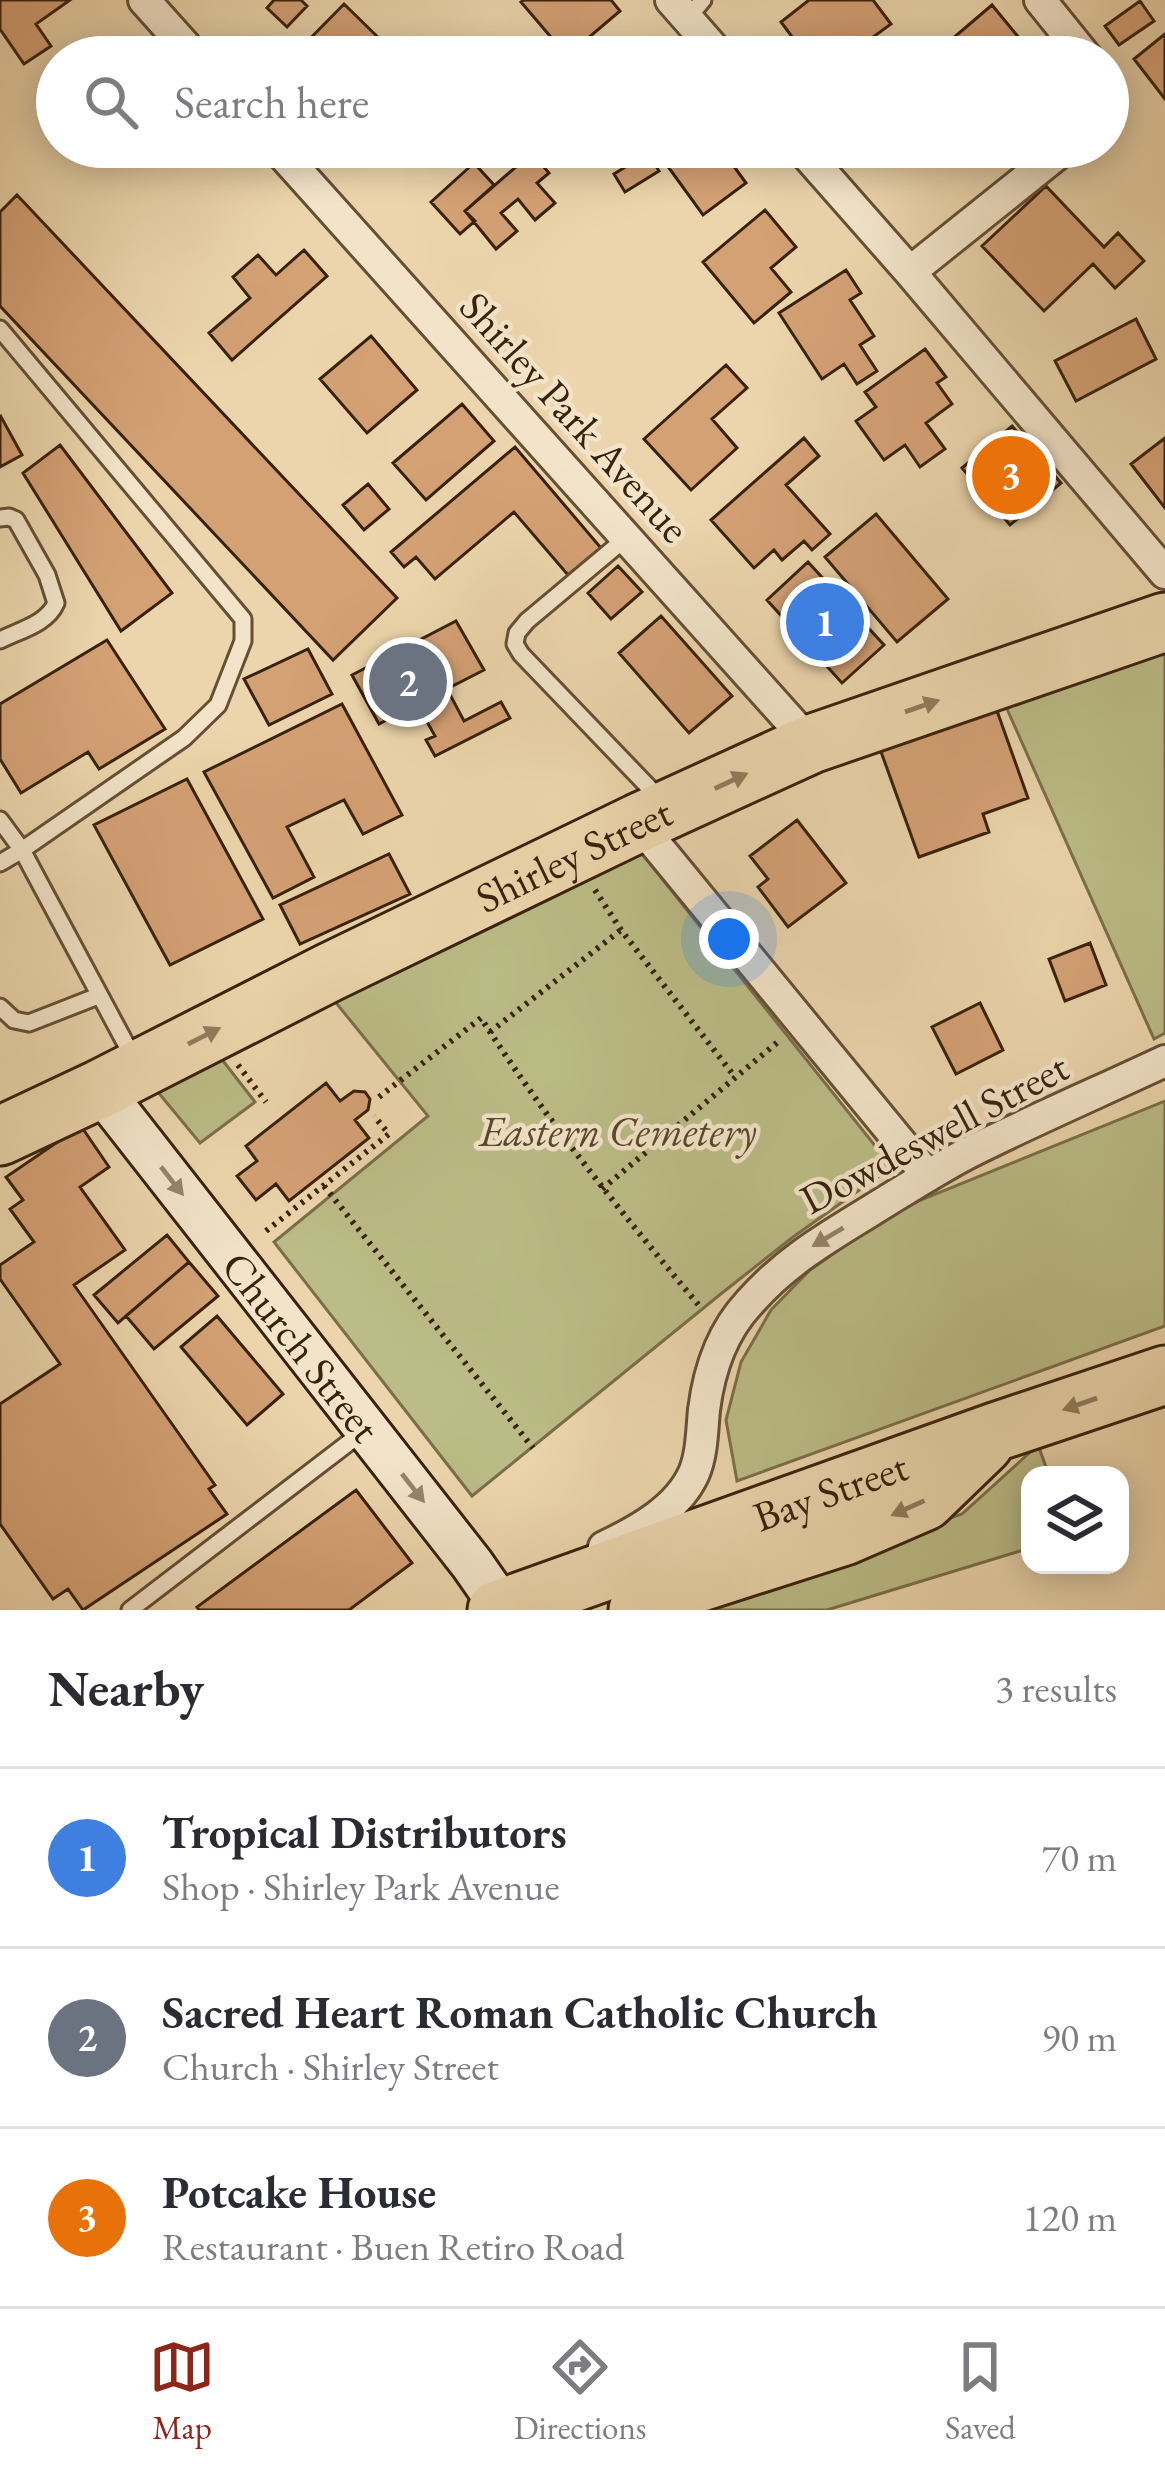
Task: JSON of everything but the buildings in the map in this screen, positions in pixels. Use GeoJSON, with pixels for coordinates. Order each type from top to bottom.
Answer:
{"type":"FeatureCollection","features":[{"type":"Feature","properties":{"kind":"highway","name":"Shirley Street"},"geometry":{"type":"LineString","coordinates":[[0,1136],[330,972],[811,744],[1165,622]]}},
{"type":"Feature","properties":{"kind":"highway","name":"Bay Street"},"geometry":{"type":"LineString","coordinates":[[499,1604],[1165,1375]]}},
{"type":"Feature","properties":{"kind":"highway"},"geometry":{"type":"LineString","coordinates":[[638,1610],[682,1588],[844,1536],[925,1502],[995,1432]]}},
{"type":"Feature","properties":{"kind":"main road","name":"Church Street"},"geometry":{"type":"LineString","coordinates":[[120,1079],[366,1430],[499,1604]]}},
{"type":"Feature","properties":{"kind":"street"},"geometry":{"type":"LineString","coordinates":[[144,0],[176,36]]}},
{"type":"Feature","properties":{"kind":"street"},"geometry":{"type":"LineString","coordinates":[[1040,0],[1068,36]]}},
{"type":"Feature","properties":{"kind":"street"},"geometry":{"type":"LineString","coordinates":[[687,6],[707,36]]}},
{"type":"Feature","properties":{"kind":"street","name":"Shirley Park Avenue"},"geometry":{"type":"LineString","coordinates":[[295,168],[811,744]]}},
{"type":"Feature","properties":{"kind":"street"},"geometry":{"type":"LineString","coordinates":[[818,168],[1165,573]]}},
{"type":"Feature","properties":{"kind":"street"},"geometry":{"type":"LineString","coordinates":[[910,272],[1040,168]]}},
{"type":"Feature","properties":{"kind":"street"},"geometry":{"type":"LineString","coordinates":[[653,816],[928,1176]]}},
{"type":"Feature","properties":{"kind":"street","name":"Dowdeswell Street"},"geometry":{"type":"LineString","coordinates":[[499,1604],[516,1576],[625,1538],[671,1505],[694,1472],[716,1352],[748,1304],[797,1256],[965,1155],[1165,1061]]}},
{"type":"Feature","properties":{"kind":"lane"},"geometry":{"type":"LineString","coordinates":[[0,329],[243,620],[243,641],[218,705],[184,738],[0,863]]}},
{"type":"Feature","properties":{"kind":"lane"},"geometry":{"type":"LineString","coordinates":[[0,518],[16,520],[47,575],[56,603],[51,614],[0,640]]}},
{"type":"Feature","properties":{"kind":"lane"},"geometry":{"type":"LineString","coordinates":[[626,538],[526,621],[515,644],[653,816]]}},
{"type":"Feature","properties":{"kind":"lane"},"geometry":{"type":"LineString","coordinates":[[0,820],[22,850],[98,996],[120,1079]]}},
{"type":"Feature","properties":{"kind":"lane"},"geometry":{"type":"LineString","coordinates":[[0,1006],[14,1020],[29,1023],[98,996]]}},
{"type":"Feature","properties":{"kind":"lane"},"geometry":{"type":"LineString","coordinates":[[130,1610],[366,1430]]}},
{"type":"Feature","properties":{"kind":"path"},"geometry":{"type":"LineString","coordinates":[[590,883],[735,1077]]}},
{"type":"Feature","properties":{"kind":"path"},"geometry":{"type":"LineString","coordinates":[[490,1032],[621,930]]}},
{"type":"Feature","properties":{"kind":"path"},"geometry":{"type":"LineString","coordinates":[[379,1097],[481,1018],[602,1190],[702,1309]]}},
{"type":"Feature","properties":{"kind":"path"},"geometry":{"type":"LineString","coordinates":[[602,1190],[787,1035]]}},
{"type":"Feature","properties":{"kind":"path"},"geometry":{"type":"LineString","coordinates":[[238,1066],[266,1102]]}},
{"type":"Feature","properties":{"kind":"path"},"geometry":{"type":"LineString","coordinates":[[266,1232],[388,1134],[374,1116]]}},
{"type":"Feature","properties":{"kind":"path"},"geometry":{"type":"LineString","coordinates":[[324,1186],[533,1448]]}},
{"type":"Feature","properties":{"kind":"green space"},"geometry":{"type":"Polygon","coordinates":[[[1165,648],[1165,1033],[1154,1039],[1003,700],[1165,648]]]}},
{"type":"Feature","properties":{"kind":"green space","name":"Eastern Cemetery"},"geometry":{"type":"Polygon","coordinates":[[[632,841],[892,1167],[793,1237],[472,1496],[274,1242],[428,1116],[328,993],[632,841]]]}},
{"type":"Feature","properties":{"kind":"green space"},"geometry":{"type":"Polygon","coordinates":[[[220,1057],[255,1102],[200,1143],[157,1091],[220,1057]]]}},
{"type":"Feature","properties":{"kind":"green space"},"geometry":{"type":"Polygon","coordinates":[[[1165,1101],[1165,1326],[737,1481],[726,1420],[741,1362],[771,1310],[810,1270],[896,1210],[1165,1101]]]}},
{"type":"Feature","properties":{"kind":"green space"},"geometry":{"type":"Polygon","coordinates":[[[1038,1445],[1046,1466],[1021,1466],[1021,1551],[827,1610],[682,1610],[962,1514],[1038,1445]]]}},
{"type":"Feature","properties":{"kind":"place","name":"Potcake House"},"geometry":{"type":"Point","coordinates":[1011,475]}},
{"type":"Feature","properties":{"kind":"place","name":"Tropical Distributors"},"geometry":{"type":"Point","coordinates":[825,622]}},
{"type":"Feature","properties":{"kind":"place","name":"Sacred Heart Roman Catholic Church"},"geometry":{"type":"Point","coordinates":[408,682]}}]}
